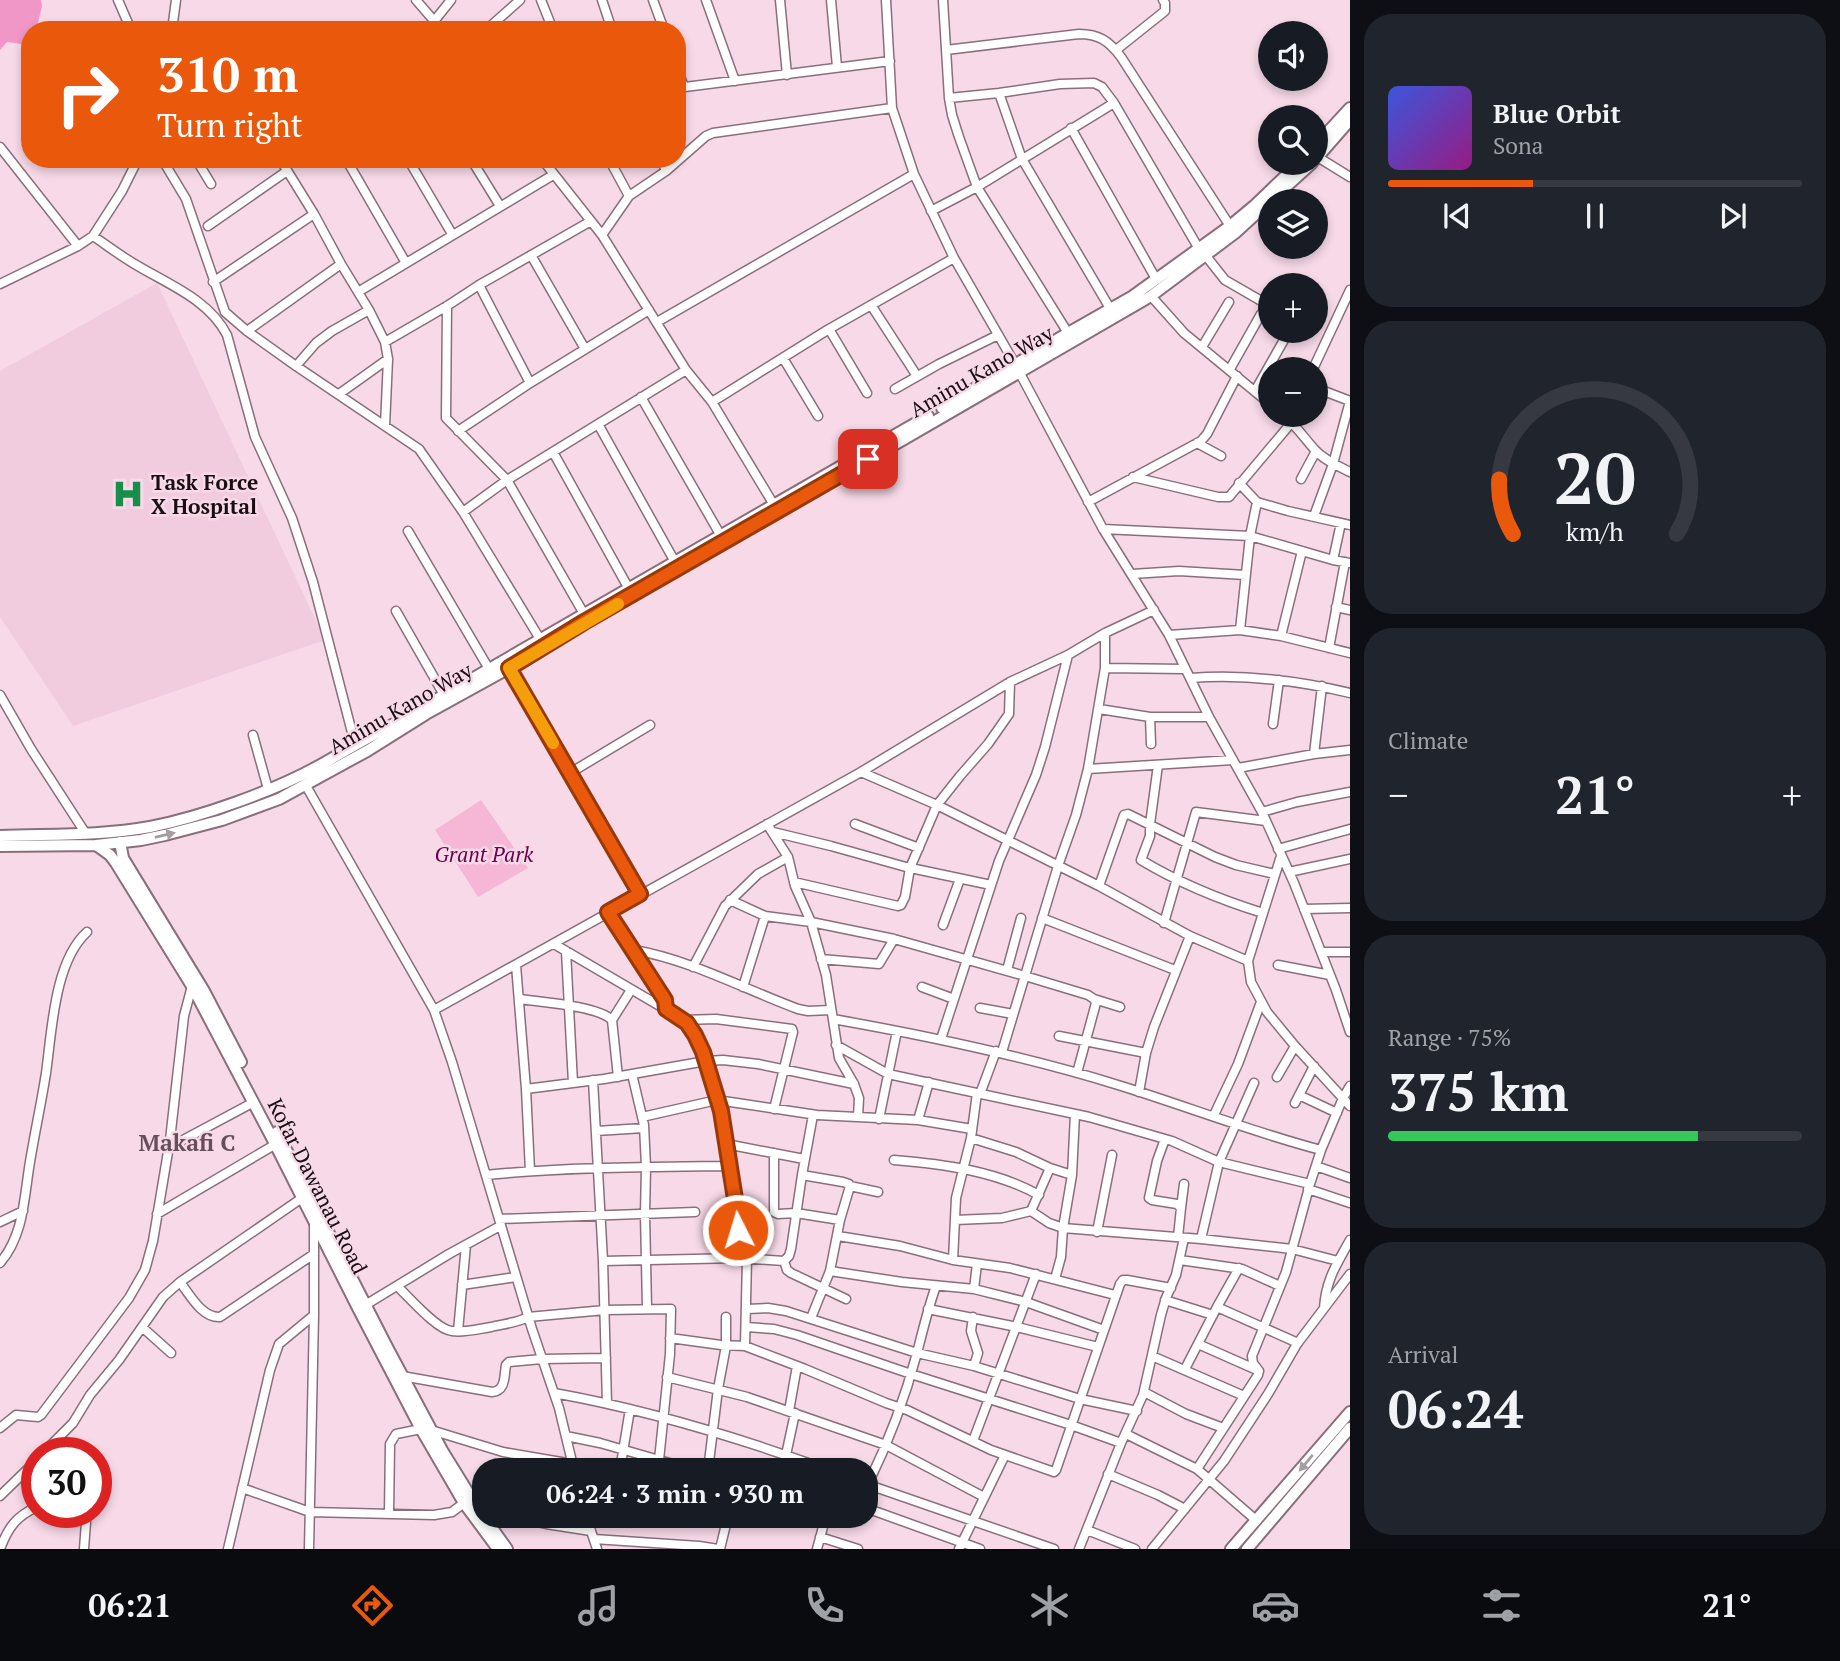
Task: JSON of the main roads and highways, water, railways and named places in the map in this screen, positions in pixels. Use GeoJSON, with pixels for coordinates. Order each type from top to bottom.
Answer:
{"type":"FeatureCollection","features":[{"type":"Feature","properties":{"kind":"main road"},"geometry":{"type":"LineString","coordinates":[[1328,132],[1350,108]]}},
{"type":"Feature","properties":{"kind":"main road","name":"Aminu Kano Way"},"geometry":{"type":"LineString","coordinates":[[1328,145],[1350,120]]}},
{"type":"Feature","properties":{"kind":"main road","name":"Aminu Kano Way"},"geometry":{"type":"LineString","coordinates":[[0,836],[86,834],[160,825],[225,806],[315,768],[489,669],[507,664],[540,639],[872,447],[1152,296],[1286,175]]}},
{"type":"Feature","properties":{"kind":"main road","name":"Aminu Kano Way"},"geometry":{"type":"LineString","coordinates":[[0,846],[96,845],[165,835],[222,820],[279,799],[367,751],[507,664],[761,522],[1017,368],[1068,333],[1111,310],[1156,279],[1235,233],[1298,175]]}},
{"type":"Feature","properties":{"kind":"main road"},"geometry":{"type":"LineString","coordinates":[[263,791],[264,805]]}},
{"type":"Feature","properties":{"kind":"main road","name":"Kofar Dawanau Road"},"geometry":{"type":"LineString","coordinates":[[120,842],[123,858],[204,991],[367,1304],[426,1429],[472,1495]]}},
{"type":"Feature","properties":{"kind":"main road","name":"Kofar Dawanau Road"},"geometry":{"type":"LineString","coordinates":[[96,845],[116,863],[192,986],[464,1503],[499,1549]]}},
{"type":"Feature","properties":{"kind":"main road"},"geometry":{"type":"LineString","coordinates":[[1231,1549],[1350,1412]]}},
{"type":"Feature","properties":{"kind":"main road"},"geometry":{"type":"LineString","coordinates":[[1247,1549],[1350,1428]]}},
{"type":"Feature","properties":{"kind":"main road","name":"Kofar Dawanau Road"},"geometry":{"type":"LineString","coordinates":[[490,1528],[499,1549]]}},
{"type":"Feature","properties":{"kind":"place","name":"Task Force X Hospital"},"geometry":{"type":"Point","coordinates":[128,494]}},
{"type":"Feature","properties":{"kind":"district","name":"Makafi C"},"geometry":{"type":"Point","coordinates":[187,1142]}},
{"type":"Feature","properties":{"kind":"park label","name":"Grant Park"},"geometry":{"type":"Point","coordinates":[484,854]}}]}
